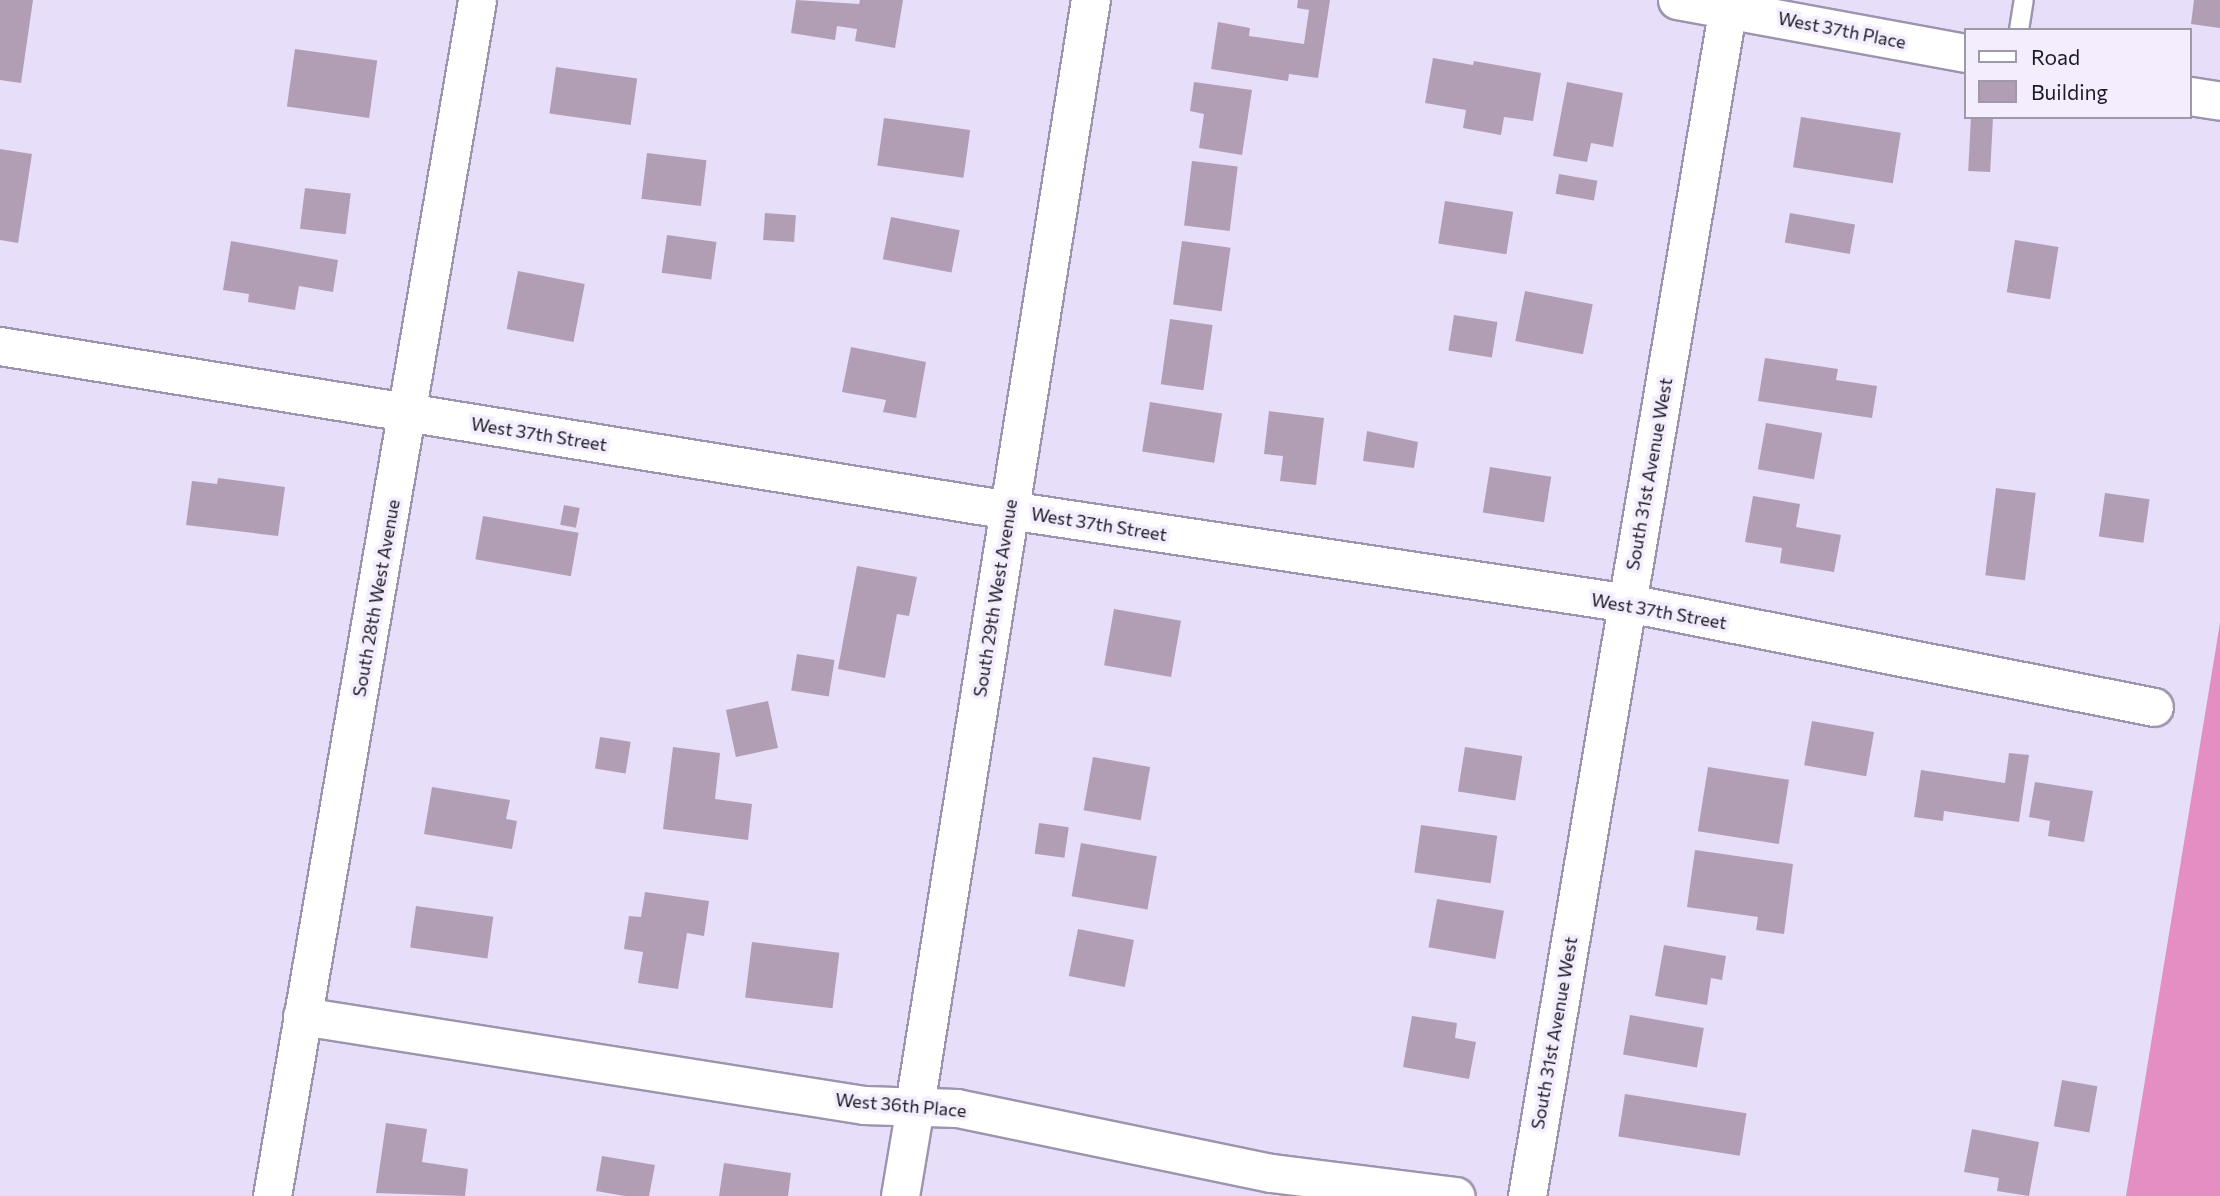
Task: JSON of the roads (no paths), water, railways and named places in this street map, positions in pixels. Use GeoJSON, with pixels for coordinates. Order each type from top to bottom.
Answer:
{"type":"FeatureCollection","features":[{"type":"Feature","properties":{"kind":"street","name":"South 28th West Avenue"},"geometry":{"type":"LineString","coordinates":[[272,1196],[409,413],[477,0]]}},
{"type":"Feature","properties":{"kind":"street","name":"South 29th West Avenue"},"geometry":{"type":"LineString","coordinates":[[900,1196],[1091,0]]}},
{"type":"Feature","properties":{"kind":"street","name":"West 37th Place"},"geometry":{"type":"LineString","coordinates":[[1677,0],[1729,4],[1965,53]]}},
{"type":"Feature","properties":{"kind":"street","name":"South 31st Avenue West"},"geometry":{"type":"LineString","coordinates":[[1527,1196],[1729,4]]}},
{"type":"Feature","properties":{"kind":"street"},"geometry":{"type":"LineString","coordinates":[[2192,96],[2220,101]]}},
{"type":"Feature","properties":{"kind":"street","name":"West 37th Street"},"geometry":{"type":"LineString","coordinates":[[0,346],[1009,510],[1628,603],[2154,707]]}},
{"type":"Feature","properties":{"kind":"street","name":"West 36th Place"},"geometry":{"type":"LineString","coordinates":[[302,1016],[864,1105],[957,1108],[1271,1173],[1456,1196]]}},
{"type":"Feature","properties":{"kind":"lane"},"geometry":{"type":"LineString","coordinates":[[2019,28],[2024,0]]}}]}
